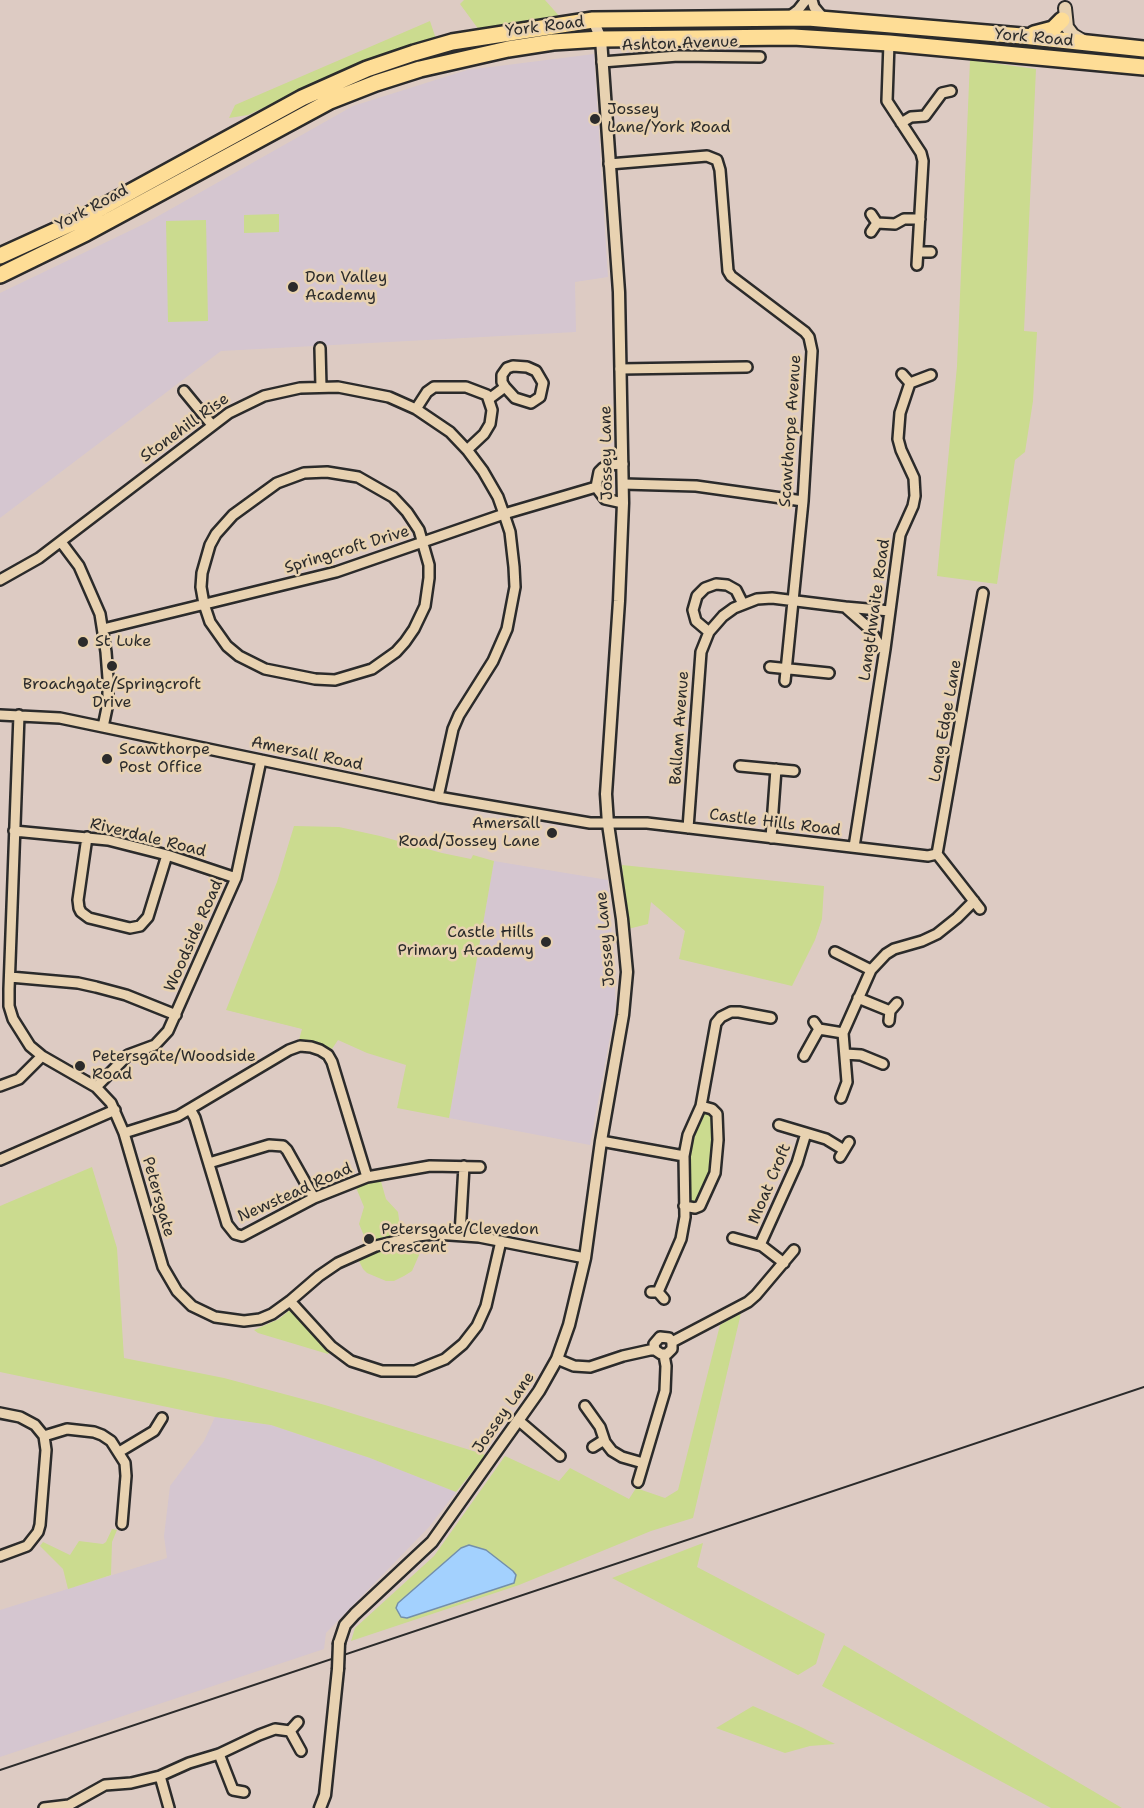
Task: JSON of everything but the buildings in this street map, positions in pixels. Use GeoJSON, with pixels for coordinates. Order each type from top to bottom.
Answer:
{"type":"FeatureCollection","features":[{"type":"Feature","properties":{"kind":"highway"},"geometry":{"type":"LineString","coordinates":[[1022,36],[1053,29],[1065,10]]}},
{"type":"Feature","properties":{"kind":"highway","name":"York Road"},"geometry":{"type":"LineString","coordinates":[[0,256],[79,220],[302,98],[367,69],[452,42],[593,20],[784,18],[824,19],[1022,36],[1087,43],[1104,50]]}},
{"type":"Feature","properties":{"kind":"highway"},"geometry":{"type":"LineString","coordinates":[[488,37],[577,33],[601,39]]}},
{"type":"Feature","properties":{"kind":"highway","name":"York Road"},"geometry":{"type":"LineString","coordinates":[[0,275],[86,233],[292,120],[339,97],[376,83],[456,60],[553,42],[601,39],[793,37],[889,43],[1144,67]]}},
{"type":"Feature","properties":{"kind":"highway"},"geometry":{"type":"LineString","coordinates":[[1058,40],[1060,48],[1065,51],[1144,50]]}},
{"type":"Feature","properties":{"kind":"highway"},"geometry":{"type":"LineString","coordinates":[[1104,50],[1144,60]]}},
{"type":"Feature","properties":{"kind":"main road"},"geometry":{"type":"LineString","coordinates":[[1058,40],[1065,10]]}},
{"type":"Feature","properties":{"kind":"main road"},"geometry":{"type":"LineString","coordinates":[[1065,10],[1067,27],[1073,36],[1087,43]]}},
{"type":"Feature","properties":{"kind":"street"},"geometry":{"type":"LineString","coordinates":[[784,18],[792,15],[806,0]]}},
{"type":"Feature","properties":{"kind":"street"},"geometry":{"type":"LineString","coordinates":[[812,0],[814,7],[824,19]]}},
{"type":"Feature","properties":{"kind":"street","name":"Jossey Lane"},"geometry":{"type":"LineString","coordinates":[[320,1808],[325,1795],[339,1643],[345,1625],[432,1542],[539,1391],[557,1359],[569,1325],[585,1258],[601,1141],[617,1054],[627,972],[606,794],[620,602],[623,464],[619,292],[601,39],[593,20]]}},
{"type":"Feature","properties":{"kind":"street"},"geometry":{"type":"LineString","coordinates":[[889,43],[887,101],[921,153],[923,161],[917,265]]}},
{"type":"Feature","properties":{"kind":"street","name":"Ashton Avenue"},"geometry":{"type":"LineString","coordinates":[[602,62],[678,57],[760,57]]}},
{"type":"Feature","properties":{"kind":"street"},"geometry":{"type":"LineString","coordinates":[[901,123],[911,117],[925,116],[942,93],[951,91]]}},
{"type":"Feature","properties":{"kind":"street"},"geometry":{"type":"LineString","coordinates":[[925,116],[932,124]]}},
{"type":"Feature","properties":{"kind":"street","name":"Scawthorpe Avenue"},"geometry":{"type":"LineString","coordinates":[[609,164],[707,156],[717,160],[720,170],[728,271],[731,276],[805,332],[811,344],[802,501],[785,681]]}},
{"type":"Feature","properties":{"kind":"street"},"geometry":{"type":"LineString","coordinates":[[871,214],[877,223]]}},
{"type":"Feature","properties":{"kind":"street"},"geometry":{"type":"LineString","coordinates":[[877,223],[895,224],[904,219],[920,219]]}},
{"type":"Feature","properties":{"kind":"street"},"geometry":{"type":"LineString","coordinates":[[871,232],[877,223]]}},
{"type":"Feature","properties":{"kind":"street"},"geometry":{"type":"LineString","coordinates":[[918,252],[931,252]]}},
{"type":"Feature","properties":{"kind":"street"},"geometry":{"type":"LineString","coordinates":[[320,348],[321,387]]}},
{"type":"Feature","properties":{"kind":"street"},"geometry":{"type":"LineString","coordinates":[[513,366],[528,367],[536,371],[543,382],[540,397],[531,403],[515,398],[505,387],[502,375],[513,366]]}},
{"type":"Feature","properties":{"kind":"street"},"geometry":{"type":"LineString","coordinates":[[620,369],[747,367]]}},
{"type":"Feature","properties":{"kind":"street"},"geometry":{"type":"LineString","coordinates":[[902,374],[910,383],[932,375]]}},
{"type":"Feature","properties":{"kind":"street","name":"Langthwaite Road"},"geometry":{"type":"LineString","coordinates":[[854,847],[900,535],[915,496],[914,478],[898,439],[900,413],[910,383]]}},
{"type":"Feature","properties":{"kind":"street","name":"Stonehill Rise"},"geometry":{"type":"LineString","coordinates":[[0,580],[39,558],[61,542],[212,425],[247,403],[264,396],[300,388],[338,387],[389,397],[416,409],[450,432],[467,450],[493,487],[510,532],[514,567],[515,587],[507,629],[494,661],[459,715],[453,729],[438,797]]}},
{"type":"Feature","properties":{"kind":"street"},"geometry":{"type":"LineString","coordinates":[[416,409],[427,392],[434,387],[466,387],[482,392],[489,399],[492,410],[490,424],[484,434],[467,450]]}},
{"type":"Feature","properties":{"kind":"street"},"geometry":{"type":"LineString","coordinates":[[489,399],[505,387]]}},
{"type":"Feature","properties":{"kind":"street"},"geometry":{"type":"LineString","coordinates":[[184,391],[212,425]]}},
{"type":"Feature","properties":{"kind":"street"},"geometry":{"type":"LineString","coordinates":[[623,464],[608,465],[603,468],[599,472],[596,487],[605,499],[623,503]]}},
{"type":"Feature","properties":{"kind":"street"},"geometry":{"type":"LineString","coordinates":[[327,472],[358,477],[393,496],[419,530],[429,565],[424,606],[414,629],[400,647],[383,662],[372,669],[343,679],[315,679],[253,665],[227,646],[210,622],[204,604],[202,573],[205,556],[216,534],[233,515],[264,491],[277,483],[304,473],[327,472]]}},
{"type":"Feature","properties":{"kind":"street"},"geometry":{"type":"LineString","coordinates":[[623,484],[696,486],[802,501]]}},
{"type":"Feature","properties":{"kind":"street","name":"Springcroft Drive"},"geometry":{"type":"LineString","coordinates":[[103,629],[336,572],[504,514],[596,487]]}},
{"type":"Feature","properties":{"kind":"street"},"geometry":{"type":"LineString","coordinates":[[61,542],[79,566],[100,614],[108,678],[108,703],[104,727]]}},
{"type":"Feature","properties":{"kind":"street"},"geometry":{"type":"LineString","coordinates":[[709,632],[696,621],[693,610],[697,596],[705,588],[716,584],[727,585],[736,590],[743,603]]}},
{"type":"Feature","properties":{"kind":"street","name":"Long Edge Lane"},"geometry":{"type":"LineString","coordinates":[[937,854],[983,593]]}},
{"type":"Feature","properties":{"kind":"street","name":"Ballam Avenue"},"geometry":{"type":"LineString","coordinates":[[688,828],[701,652],[714,624],[743,603],[757,599],[792,600],[890,611]]}},
{"type":"Feature","properties":{"kind":"street"},"geometry":{"type":"LineString","coordinates":[[845,607],[870,629],[881,648],[885,649]]}},
{"type":"Feature","properties":{"kind":"street"},"geometry":{"type":"LineString","coordinates":[[770,668],[828,673]]}},
{"type":"Feature","properties":{"kind":"street","name":"Amersall Road"},"geometry":{"type":"LineString","coordinates":[[0,715],[60,718],[438,797],[590,824],[608,824]]}},
{"type":"Feature","properties":{"kind":"street","name":"Petersgate"},"geometry":{"type":"LineString","coordinates":[[19,715],[10,977],[5,1007],[30,1046],[42,1056],[96,1087],[115,1110],[124,1133],[163,1268],[177,1291],[192,1306],[215,1317],[244,1321],[260,1319],[272,1314],[338,1263],[394,1240],[421,1236],[460,1235],[585,1258]]}},
{"type":"Feature","properties":{"kind":"street","name":"Woodside Road"},"geometry":{"type":"LineString","coordinates":[[96,1087],[128,1055],[155,1045],[176,1015],[236,878],[261,760]]}},
{"type":"Feature","properties":{"kind":"street"},"geometry":{"type":"LineString","coordinates":[[740,766],[794,771]]}},
{"type":"Feature","properties":{"kind":"street"},"geometry":{"type":"LineString","coordinates":[[771,838],[776,769]]}},
{"type":"Feature","properties":{"kind":"street","name":"Castle Hills Road"},"geometry":{"type":"LineString","coordinates":[[608,824],[647,823],[928,856],[937,854]]}},
{"type":"Feature","properties":{"kind":"street","name":"Riverdale Road"},"geometry":{"type":"LineString","coordinates":[[15,831],[108,840],[167,855],[236,878]]}},
{"type":"Feature","properties":{"kind":"street"},"geometry":{"type":"LineString","coordinates":[[87,837],[78,900],[79,908],[89,918],[130,928],[140,926],[148,917],[167,855]]}},
{"type":"Feature","properties":{"kind":"street"},"geometry":{"type":"LineString","coordinates":[[937,854],[980,909]]}},
{"type":"Feature","properties":{"kind":"street"},"geometry":{"type":"LineString","coordinates":[[841,1098],[848,1082],[843,1033],[871,970],[894,949],[922,941],[942,930],[974,901]]}},
{"type":"Feature","properties":{"kind":"street"},"geometry":{"type":"LineString","coordinates":[[835,952],[871,970]]}},
{"type":"Feature","properties":{"kind":"street"},"geometry":{"type":"LineString","coordinates":[[10,977],[78,983],[96,987],[126,995],[176,1015]]}},
{"type":"Feature","properties":{"kind":"street"},"geometry":{"type":"LineString","coordinates":[[858,998],[890,1011]]}},
{"type":"Feature","properties":{"kind":"street"},"geometry":{"type":"LineString","coordinates":[[889,1021],[890,1011],[897,1003]]}},
{"type":"Feature","properties":{"kind":"street"},"geometry":{"type":"LineString","coordinates":[[658,1294],[681,1239],[684,1206],[684,1156],[688,1135],[702,1106],[714,1029],[721,1017],[731,1012],[771,1018]]}},
{"type":"Feature","properties":{"kind":"street"},"geometry":{"type":"LineString","coordinates":[[804,1056],[816,1025],[843,1033]]}},
{"type":"Feature","properties":{"kind":"street"},"geometry":{"type":"LineString","coordinates":[[124,1133],[168,1120],[290,1050],[300,1046],[311,1047],[328,1055],[332,1062],[367,1177]]}},
{"type":"Feature","properties":{"kind":"street"},"geometry":{"type":"LineString","coordinates":[[845,1054],[861,1055],[883,1064]]}},
{"type":"Feature","properties":{"kind":"street"},"geometry":{"type":"LineString","coordinates":[[0,1086],[19,1078],[42,1056]]}},
{"type":"Feature","properties":{"kind":"street"},"geometry":{"type":"LineString","coordinates":[[684,1206],[695,1208],[700,1206],[715,1173],[718,1140],[717,1114],[712,1109],[702,1106]]}},
{"type":"Feature","properties":{"kind":"street","name":"Newstead Road"},"geometry":{"type":"LineString","coordinates":[[190,1109],[195,1118],[226,1224],[235,1234],[242,1236],[314,1198],[367,1177],[430,1166],[480,1167]]}},
{"type":"Feature","properties":{"kind":"street"},"geometry":{"type":"LineString","coordinates":[[0,1160],[115,1110]]}},
{"type":"Feature","properties":{"kind":"street"},"geometry":{"type":"LineString","coordinates":[[779,1125],[826,1139],[844,1150]]}},
{"type":"Feature","properties":{"kind":"street","name":"Moat Croft"},"geometry":{"type":"LineString","coordinates":[[760,1245],[797,1163],[806,1133]]}},
{"type":"Feature","properties":{"kind":"street"},"geometry":{"type":"LineString","coordinates":[[601,1141],[684,1156]]}},
{"type":"Feature","properties":{"kind":"street"},"geometry":{"type":"LineString","coordinates":[[209,1163],[270,1145],[283,1146],[314,1198]]}},
{"type":"Feature","properties":{"kind":"street"},"geometry":{"type":"LineString","coordinates":[[460,1235],[464,1166]]}},
{"type":"Feature","properties":{"kind":"street","name":"Moat Croft"},"geometry":{"type":"LineString","coordinates":[[733,1239],[760,1245],[784,1263]]}},
{"type":"Feature","properties":{"kind":"street"},"geometry":{"type":"LineString","coordinates":[[290,1301],[330,1346],[351,1361],[382,1371],[415,1371],[445,1359],[463,1344],[477,1326],[486,1306],[501,1241]]}},
{"type":"Feature","properties":{"kind":"street"},"geometry":{"type":"LineString","coordinates":[[672,1342],[756,1296],[794,1250]]}},
{"type":"Feature","properties":{"kind":"street"},"geometry":{"type":"LineString","coordinates":[[557,1359],[574,1366],[590,1367],[623,1356],[659,1352],[672,1349],[672,1342],[669,1338],[660,1337],[654,1344],[659,1352],[666,1366],[665,1391],[638,1482]]}},
{"type":"Feature","properties":{"kind":"street"},"geometry":{"type":"LineString","coordinates":[[585,1406],[600,1427],[608,1447],[616,1454],[644,1462]]}},
{"type":"Feature","properties":{"kind":"street"},"geometry":{"type":"LineString","coordinates":[[0,1413],[28,1420],[35,1425],[44,1436],[46,1450],[38,1532],[27,1546],[0,1556]]}},
{"type":"Feature","properties":{"kind":"street"},"geometry":{"type":"LineString","coordinates":[[119,1452],[150,1433],[162,1418]]}},
{"type":"Feature","properties":{"kind":"street"},"geometry":{"type":"LineString","coordinates":[[518,1420],[560,1456]]}},
{"type":"Feature","properties":{"kind":"street"},"geometry":{"type":"LineString","coordinates":[[44,1436],[67,1429],[94,1432],[111,1441],[125,1463],[122,1524]]}},
{"type":"Feature","properties":{"kind":"street"},"geometry":{"type":"LineString","coordinates":[[592,1447],[604,1440]]}},
{"type":"Feature","properties":{"kind":"street"},"geometry":{"type":"LineString","coordinates":[[290,1731],[298,1722]]}},
{"type":"Feature","properties":{"kind":"street"},"geometry":{"type":"LineString","coordinates":[[44,1808],[69,1805],[105,1785],[131,1783],[160,1776],[189,1763],[219,1754],[275,1729],[290,1731]]}},
{"type":"Feature","properties":{"kind":"street"},"geometry":{"type":"LineString","coordinates":[[290,1731],[301,1751]]}},
{"type":"Feature","properties":{"kind":"street"},"geometry":{"type":"LineString","coordinates":[[219,1754],[230,1793],[244,1792]]}},
{"type":"Feature","properties":{"kind":"street"},"geometry":{"type":"LineString","coordinates":[[160,1776],[169,1808]]}},
{"type":"Feature","properties":{"kind":"street"},"geometry":{"type":"LineString","coordinates":[[83,1798],[88,1808]]}},
{"type":"Feature","properties":{"kind":"shaded area","name":"Don Valley Academy"},"geometry":{"type":"Polygon","coordinates":[[[594,54],[608,277],[575,282],[576,332],[221,351],[0,518],[0,293],[146,223],[353,106],[467,70],[594,54]]]}},
{"type":"Feature","properties":{"kind":"shaded area","name":"Castle Hills Primary Academy"},"geometry":{"type":"Polygon","coordinates":[[[494,861],[608,880],[616,1005],[590,1145],[449,1118],[494,861]]]}},
{"type":"Feature","properties":{"kind":"shaded area"},"geometry":{"type":"Polygon","coordinates":[[[215,1417],[271,1425],[370,1458],[456,1492],[429,1527],[326,1633],[324,1649],[0,1757],[0,1610],[167,1558],[164,1536],[170,1486],[204,1441],[215,1417]]]}},
{"type":"Feature","properties":{"kind":"green space"},"geometry":{"type":"Polygon","coordinates":[[[464,0],[545,0],[561,18],[479,30],[460,4],[464,0]]]}},
{"type":"Feature","properties":{"kind":"green space"},"geometry":{"type":"Polygon","coordinates":[[[430,21],[436,39],[341,71],[248,115],[229,118],[235,105],[430,21]]]}},
{"type":"Feature","properties":{"kind":"green space"},"geometry":{"type":"Polygon","coordinates":[[[970,60],[1036,69],[1024,331],[1037,332],[1033,401],[1025,452],[1015,460],[997,584],[937,576],[957,366],[970,60]]]}},
{"type":"Feature","properties":{"kind":"green space"},"geometry":{"type":"Polygon","coordinates":[[[279,214],[279,232],[244,233],[244,215],[279,214]]]}},
{"type":"Feature","properties":{"kind":"green space"},"geometry":{"type":"Polygon","coordinates":[[[206,220],[208,321],[168,322],[166,221],[206,220]]]}},
{"type":"Feature","properties":{"kind":"green space"},"geometry":{"type":"Polygon","coordinates":[[[294,826],[339,827],[442,853],[471,859],[473,855],[494,861],[449,1118],[397,1108],[406,1065],[367,1053],[338,1040],[332,1049],[318,1042],[299,1040],[302,1029],[226,1010],[277,882],[294,826]]]}},
{"type":"Feature","properties":{"kind":"green space"},"geometry":{"type":"Polygon","coordinates":[[[622,865],[824,886],[822,919],[815,940],[792,986],[679,959],[685,931],[651,902],[648,924],[628,929],[622,865]]]}},
{"type":"Feature","properties":{"kind":"green space"},"geometry":{"type":"Polygon","coordinates":[[[712,1112],[716,1138],[711,1176],[697,1204],[689,1200],[687,1174],[689,1155],[702,1113],[712,1112]]]}},
{"type":"Feature","properties":{"kind":"green space"},"geometry":{"type":"Polygon","coordinates":[[[92,1167],[117,1248],[124,1358],[224,1378],[325,1405],[486,1455],[456,1492],[370,1458],[271,1425],[215,1417],[0,1372],[0,1206],[92,1167]]]}},
{"type":"Feature","properties":{"kind":"green space"},"geometry":{"type":"Polygon","coordinates":[[[380,1178],[386,1199],[398,1212],[401,1234],[368,1245],[359,1224],[364,1207],[355,1185],[380,1178]]]}},
{"type":"Feature","properties":{"kind":"green space"},"geometry":{"type":"Polygon","coordinates":[[[419,1240],[419,1255],[412,1271],[394,1281],[386,1281],[367,1273],[359,1261],[386,1246],[419,1240]]]}},
{"type":"Feature","properties":{"kind":"green space"},"geometry":{"type":"Polygon","coordinates":[[[291,1309],[330,1352],[328,1354],[254,1330],[279,1319],[291,1309]]]}},
{"type":"Feature","properties":{"kind":"green space"},"geometry":{"type":"Polygon","coordinates":[[[741,1313],[693,1518],[651,1531],[519,1585],[351,1641],[355,1628],[434,1556],[505,1456],[559,1481],[570,1468],[629,1499],[636,1488],[665,1498],[678,1490],[720,1325],[741,1313]],[[470,1545],[461,1548],[401,1617],[407,1618],[514,1583],[516,1575],[513,1571],[486,1550],[470,1545]]]}},
{"type":"Feature","properties":{"kind":"green space"},"geometry":{"type":"Polygon","coordinates":[[[112,1529],[117,1530],[112,1542],[111,1575],[68,1589],[63,1569],[40,1546],[43,1542],[70,1555],[79,1541],[103,1544],[112,1529]]]}},
{"type":"Feature","properties":{"kind":"green space"},"geometry":{"type":"Polygon","coordinates":[[[703,1543],[697,1567],[825,1634],[816,1664],[798,1675],[612,1578],[703,1543]]]}},
{"type":"Feature","properties":{"kind":"green space"},"geometry":{"type":"Polygon","coordinates":[[[844,1645],[1122,1808],[1051,1808],[822,1686],[844,1645]]]}},
{"type":"Feature","properties":{"kind":"green space"},"geometry":{"type":"Polygon","coordinates":[[[753,1706],[835,1744],[810,1746],[785,1753],[716,1728],[753,1706]]]}},
{"type":"Feature","properties":{"kind":"water"},"geometry":{"type":"Polygon","coordinates":[[[469,1545],[486,1550],[513,1571],[516,1575],[514,1583],[407,1618],[401,1617],[396,1608],[398,1603],[461,1548],[469,1545]]]}},
{"type":"Feature","properties":{"kind":"railway"},"geometry":{"type":"LineString","coordinates":[[0,1770],[1144,1387]]}},
{"type":"Feature","properties":{"kind":"place","name":"Jossey Lane/York Road"},"geometry":{"type":"Point","coordinates":[595,119]}},
{"type":"Feature","properties":{"kind":"place","name":"Don Valley Academy"},"geometry":{"type":"Point","coordinates":[293,287]}},
{"type":"Feature","properties":{"kind":"place","name":"St Luke"},"geometry":{"type":"Point","coordinates":[83,642]}},
{"type":"Feature","properties":{"kind":"place","name":"Broachgate/Springcroft Drive"},"geometry":{"type":"Point","coordinates":[112,666]}},
{"type":"Feature","properties":{"kind":"place","name":"Scawthorpe Post Office"},"geometry":{"type":"Point","coordinates":[107,759]}},
{"type":"Feature","properties":{"kind":"place","name":"Amersall Road/Jossey Lane"},"geometry":{"type":"Point","coordinates":[552,833]}},
{"type":"Feature","properties":{"kind":"place","name":"Castle Hills Primary Academy"},"geometry":{"type":"Point","coordinates":[546,942]}},
{"type":"Feature","properties":{"kind":"place","name":"Petersgate/Woodside Road"},"geometry":{"type":"Point","coordinates":[80,1066]}},
{"type":"Feature","properties":{"kind":"place","name":"Petersgate/Clevedon Crescent"},"geometry":{"type":"Point","coordinates":[369,1239]}}]}
